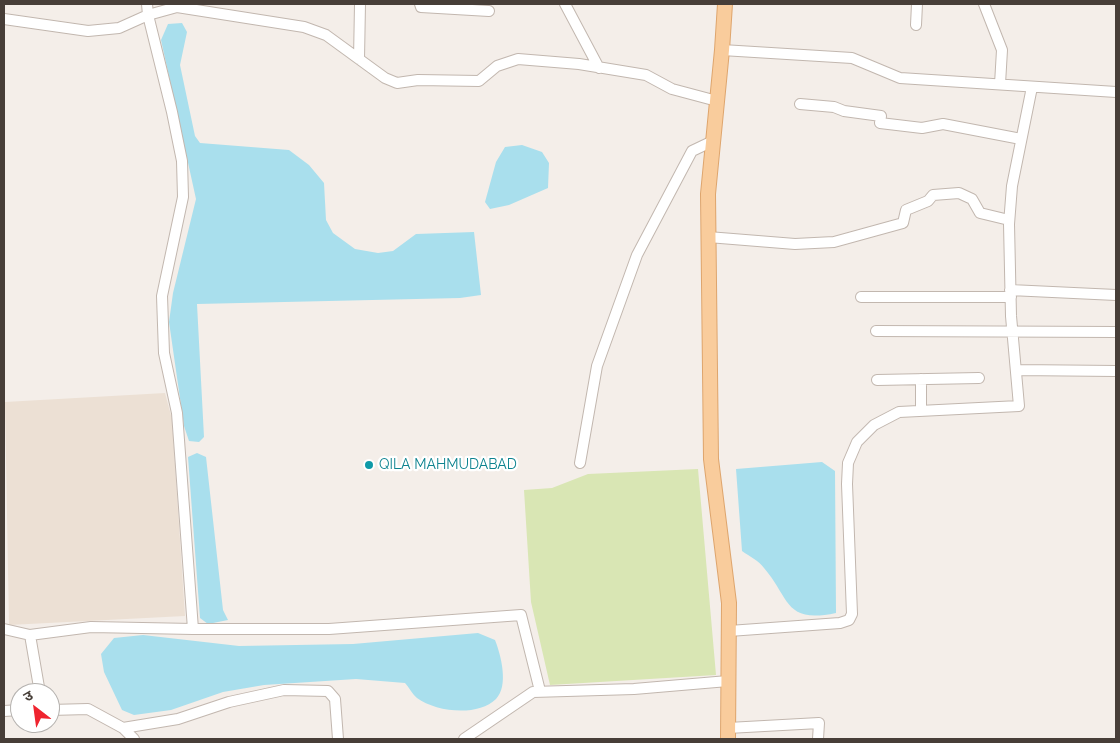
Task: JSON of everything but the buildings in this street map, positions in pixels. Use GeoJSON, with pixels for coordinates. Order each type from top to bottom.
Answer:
{"type":"FeatureCollection","features":[{"type":"Feature","properties":{"kind":"main road"},"geometry":{"type":"LineString","coordinates":[[725,4],[708,194],[708,237],[711,459],[729,604],[728,734]]}},
{"type":"Feature","properties":{"kind":"street"},"geometry":{"type":"LineString","coordinates":[[147,4],[182,161],[183,197],[162,296],[164,353],[177,414],[193,629]]}},
{"type":"Feature","properties":{"kind":"street"},"geometry":{"type":"LineString","coordinates":[[360,4],[360,59]]}},
{"type":"Feature","properties":{"kind":"street"},"geometry":{"type":"LineString","coordinates":[[420,4],[421,7],[489,10]]}},
{"type":"Feature","properties":{"kind":"street"},"geometry":{"type":"LineString","coordinates":[[565,4],[599,68]]}},
{"type":"Feature","properties":{"kind":"street"},"geometry":{"type":"LineString","coordinates":[[916,25],[917,4]]}},
{"type":"Feature","properties":{"kind":"street"},"geometry":{"type":"LineString","coordinates":[[984,4],[1002,50],[1000,84]]}},
{"type":"Feature","properties":{"kind":"street"},"geometry":{"type":"LineString","coordinates":[[4,19],[88,31],[119,28],[148,15],[177,7],[304,26],[326,34],[385,78],[397,83],[418,80],[479,81],[497,66],[518,59],[646,75],[672,89],[717,101]]}},
{"type":"Feature","properties":{"kind":"street"},"geometry":{"type":"LineString","coordinates":[[722,50],[852,58],[900,78],[1116,92]]}},
{"type":"Feature","properties":{"kind":"street"},"geometry":{"type":"LineString","coordinates":[[729,631],[840,623],[849,620],[852,614],[847,484],[848,463],[857,442],[874,425],[899,412],[1019,406],[1012,332],[1009,220],[1012,186],[1032,86]]}},
{"type":"Feature","properties":{"kind":"street"},"geometry":{"type":"LineString","coordinates":[[800,104],[834,107],[844,111],[881,116],[880,123],[922,128],[943,124],[1021,139]]}},
{"type":"Feature","properties":{"kind":"street"},"geometry":{"type":"LineString","coordinates":[[580,464],[597,366],[637,255],[692,151],[713,141]]}},
{"type":"Feature","properties":{"kind":"street"},"geometry":{"type":"LineString","coordinates":[[708,237],[795,244],[834,242],[902,223],[906,210],[928,202],[933,195],[959,193],[972,199],[980,213],[1009,220]]}},
{"type":"Feature","properties":{"kind":"street"},"geometry":{"type":"LineString","coordinates":[[860,297],[1010,293],[1116,296]]}},
{"type":"Feature","properties":{"kind":"street"},"geometry":{"type":"LineString","coordinates":[[876,331],[1116,332]]}},
{"type":"Feature","properties":{"kind":"street"},"geometry":{"type":"LineString","coordinates":[[1016,370],[1116,371]]}},
{"type":"Feature","properties":{"kind":"street"},"geometry":{"type":"LineString","coordinates":[[877,380],[979,378]]}},
{"type":"Feature","properties":{"kind":"street"},"geometry":{"type":"LineString","coordinates":[[921,379],[921,411]]}},
{"type":"Feature","properties":{"kind":"street"},"geometry":{"type":"LineString","coordinates":[[4,629],[30,634],[91,627],[193,629],[329,628],[521,616],[540,691]]}},
{"type":"Feature","properties":{"kind":"street"},"geometry":{"type":"LineString","coordinates":[[30,634],[38,683]]}},
{"type":"Feature","properties":{"kind":"street"},"geometry":{"type":"LineString","coordinates":[[464,739],[533,692],[634,689],[728,681]]}},
{"type":"Feature","properties":{"kind":"street"},"geometry":{"type":"LineString","coordinates":[[123,728],[178,719],[229,702],[284,690],[328,691],[335,699],[338,739]]}},
{"type":"Feature","properties":{"kind":"street"},"geometry":{"type":"LineString","coordinates":[[60,710],[88,709],[123,728],[134,739]]}},
{"type":"Feature","properties":{"kind":"street"},"geometry":{"type":"LineString","coordinates":[[728,734],[819,723],[818,739]]}},
{"type":"Feature","properties":{"kind":"shaded area"},"geometry":{"type":"Polygon","coordinates":[[[165,393],[172,419],[185,616],[9,625],[5,402],[165,393]]]}},
{"type":"Feature","properties":{"kind":"green space"},"geometry":{"type":"Polygon","coordinates":[[[698,469],[716,675],[550,685],[531,602],[524,490],[552,488],[588,474],[698,469]]]}},
{"type":"Feature","properties":{"kind":"water"},"geometry":{"type":"Polygon","coordinates":[[[182,23],[187,32],[180,65],[195,136],[200,143],[289,150],[309,165],[324,183],[326,220],[333,233],[355,249],[378,253],[393,251],[416,234],[474,232],[481,295],[460,298],[197,304],[204,437],[199,442],[189,441],[184,426],[169,322],[173,293],[196,199],[161,40],[168,24],[182,23]]]}},
{"type":"Feature","properties":{"kind":"water"},"geometry":{"type":"Polygon","coordinates":[[[522,145],[542,152],[549,163],[548,188],[509,205],[490,209],[485,202],[496,162],[505,147],[522,145]]]}},
{"type":"Feature","properties":{"kind":"water"},"geometry":{"type":"Polygon","coordinates":[[[197,453],[206,457],[223,610],[228,620],[208,624],[200,618],[188,457],[197,453]]]}},
{"type":"Feature","properties":{"kind":"water"},"geometry":{"type":"Polygon","coordinates":[[[822,462],[835,471],[836,613],[806,615],[797,612],[790,606],[762,565],[742,551],[736,469],[822,462]]]}},
{"type":"Feature","properties":{"kind":"water"},"geometry":{"type":"Polygon","coordinates":[[[478,633],[495,640],[500,654],[503,679],[500,693],[496,699],[488,705],[468,710],[446,709],[425,703],[415,696],[405,683],[356,679],[264,685],[223,692],[171,710],[134,715],[122,710],[104,672],[101,654],[114,638],[143,635],[239,646],[353,644],[478,633]]]}},
{"type":"Feature","properties":{"kind":"place","name":"QILA MAHMUDABAD"},"geometry":{"type":"Point","coordinates":[369,465]}}]}
